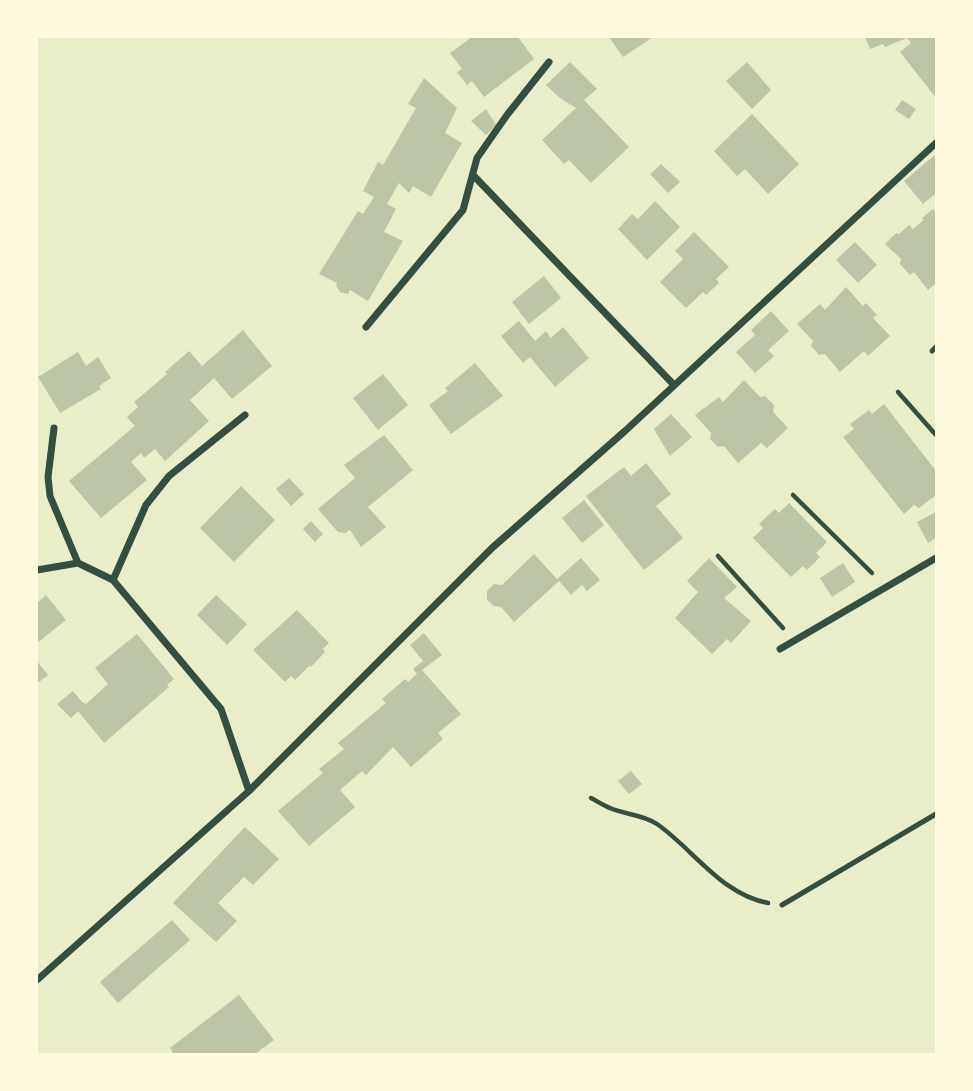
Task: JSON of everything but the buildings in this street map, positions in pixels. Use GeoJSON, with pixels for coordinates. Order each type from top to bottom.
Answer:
{"type":"FeatureCollection","features":[{"type":"Feature","properties":{"kind":"street"},"geometry":{"type":"LineString","coordinates":[[366,327],[463,210],[477,158],[549,62]]}},
{"type":"Feature","properties":{"kind":"street"},"geometry":{"type":"LineString","coordinates":[[37,980],[249,791],[492,548],[674,385],[936,143]]}},
{"type":"Feature","properties":{"kind":"street"},"geometry":{"type":"LineString","coordinates":[[474,176],[674,385]]}},
{"type":"Feature","properties":{"kind":"street"},"geometry":{"type":"LineString","coordinates":[[113,580],[146,505],[169,476],[245,415]]}},
{"type":"Feature","properties":{"kind":"street"},"geometry":{"type":"LineString","coordinates":[[54,428],[48,477],[50,496],[78,563]]}},
{"type":"Feature","properties":{"kind":"street"},"geometry":{"type":"LineString","coordinates":[[780,649],[936,558]]}},
{"type":"Feature","properties":{"kind":"street"},"geometry":{"type":"LineString","coordinates":[[37,570],[78,563],[113,580],[221,709],[249,791]]}},
{"type":"Feature","properties":{"kind":"lane"},"geometry":{"type":"LineString","coordinates":[[782,905],[936,814]]}},
{"type":"Feature","properties":{"kind":"path"},"geometry":{"type":"LineString","coordinates":[[898,392],[936,435]]}},
{"type":"Feature","properties":{"kind":"path"},"geometry":{"type":"LineString","coordinates":[[793,495],[886,587]]}},
{"type":"Feature","properties":{"kind":"path"},"geometry":{"type":"LineString","coordinates":[[718,556],[794,641]]}},
{"type":"Feature","properties":{"kind":"path"},"geometry":{"type":"LineString","coordinates":[[591,798],[612,809],[639,815],[656,823],[733,889],[763,902],[782,905]]}}]}
